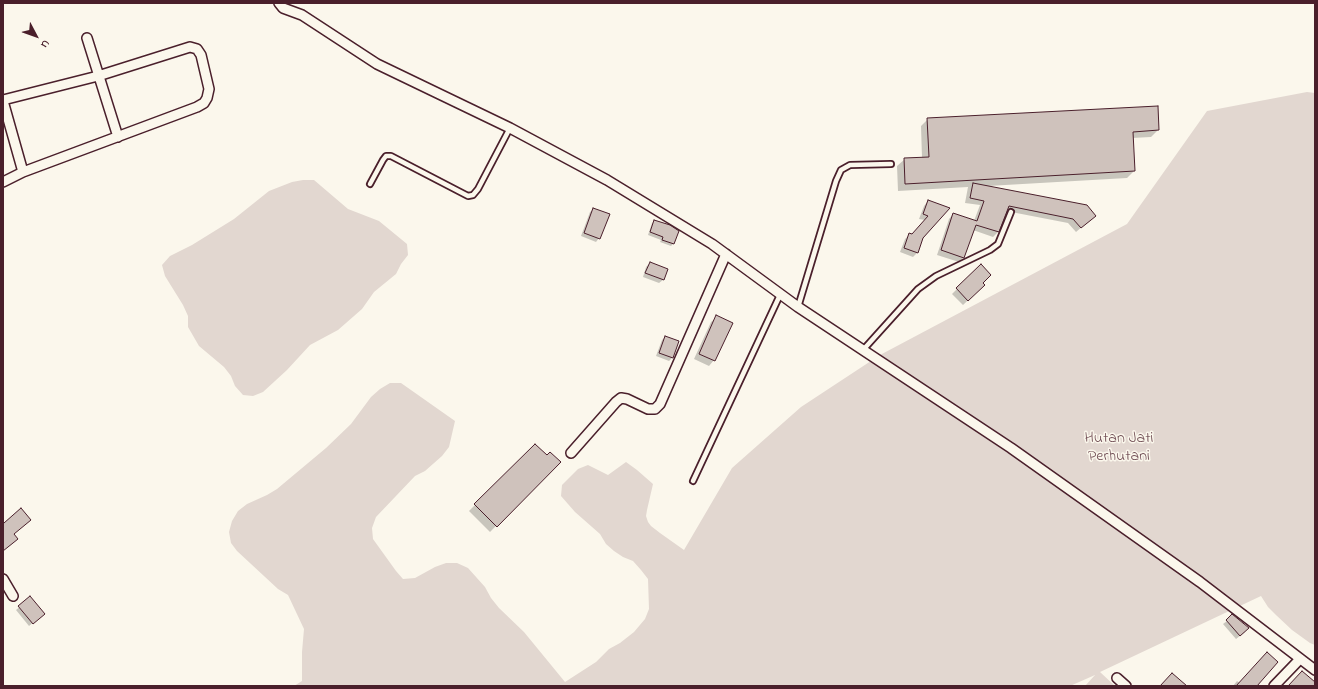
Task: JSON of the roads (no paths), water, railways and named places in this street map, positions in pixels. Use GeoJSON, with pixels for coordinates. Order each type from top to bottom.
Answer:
{"type":"FeatureCollection","features":[{"type":"Feature","properties":{"kind":"street"},"geometry":{"type":"LineString","coordinates":[[279,3],[283,8],[302,15],[377,64],[510,128],[607,180],[726,254],[780,295],[1011,448],[1148,544],[1244,614],[1315,670]]}},
{"type":"Feature","properties":{"kind":"street"},"geometry":{"type":"LineString","coordinates":[[88,38],[98,76],[118,137]]}},
{"type":"Feature","properties":{"kind":"street"},"geometry":{"type":"LineString","coordinates":[[3,182],[23,172],[197,107],[204,103],[209,89],[201,55],[196,49],[190,47],[98,76],[3,100],[23,172]]}},
{"type":"Feature","properties":{"kind":"street"},"geometry":{"type":"LineString","coordinates":[[571,453],[621,398],[627,398],[648,409],[655,409],[660,404],[726,254]]}},
{"type":"Feature","properties":{"kind":"street"},"geometry":{"type":"LineString","coordinates":[[3,579],[13,596]]}},
{"type":"Feature","properties":{"kind":"street"},"geometry":{"type":"LineString","coordinates":[[1274,686],[1300,659]]}},
{"type":"Feature","properties":{"kind":"street"},"geometry":{"type":"LineString","coordinates":[[1118,678],[1126,686]]}},
{"type":"Feature","properties":{"kind":"lane"},"geometry":{"type":"LineString","coordinates":[[370,184],[386,156],[392,156],[468,196],[473,195],[478,189],[510,128]]}},
{"type":"Feature","properties":{"kind":"lane"},"geometry":{"type":"LineString","coordinates":[[798,307],[836,181],[841,170],[850,165],[891,164]]}},
{"type":"Feature","properties":{"kind":"lane"},"geometry":{"type":"LineString","coordinates":[[863,350],[918,290],[936,276],[990,250],[998,244],[1011,212]]}},
{"type":"Feature","properties":{"kind":"lane"},"geometry":{"type":"LineString","coordinates":[[693,481],[780,295]]}},
{"type":"Feature","properties":{"kind":"park label","name":"Hutan Jati Perhutani"},"geometry":{"type":"Point","coordinates":[1119,448]}}]}
